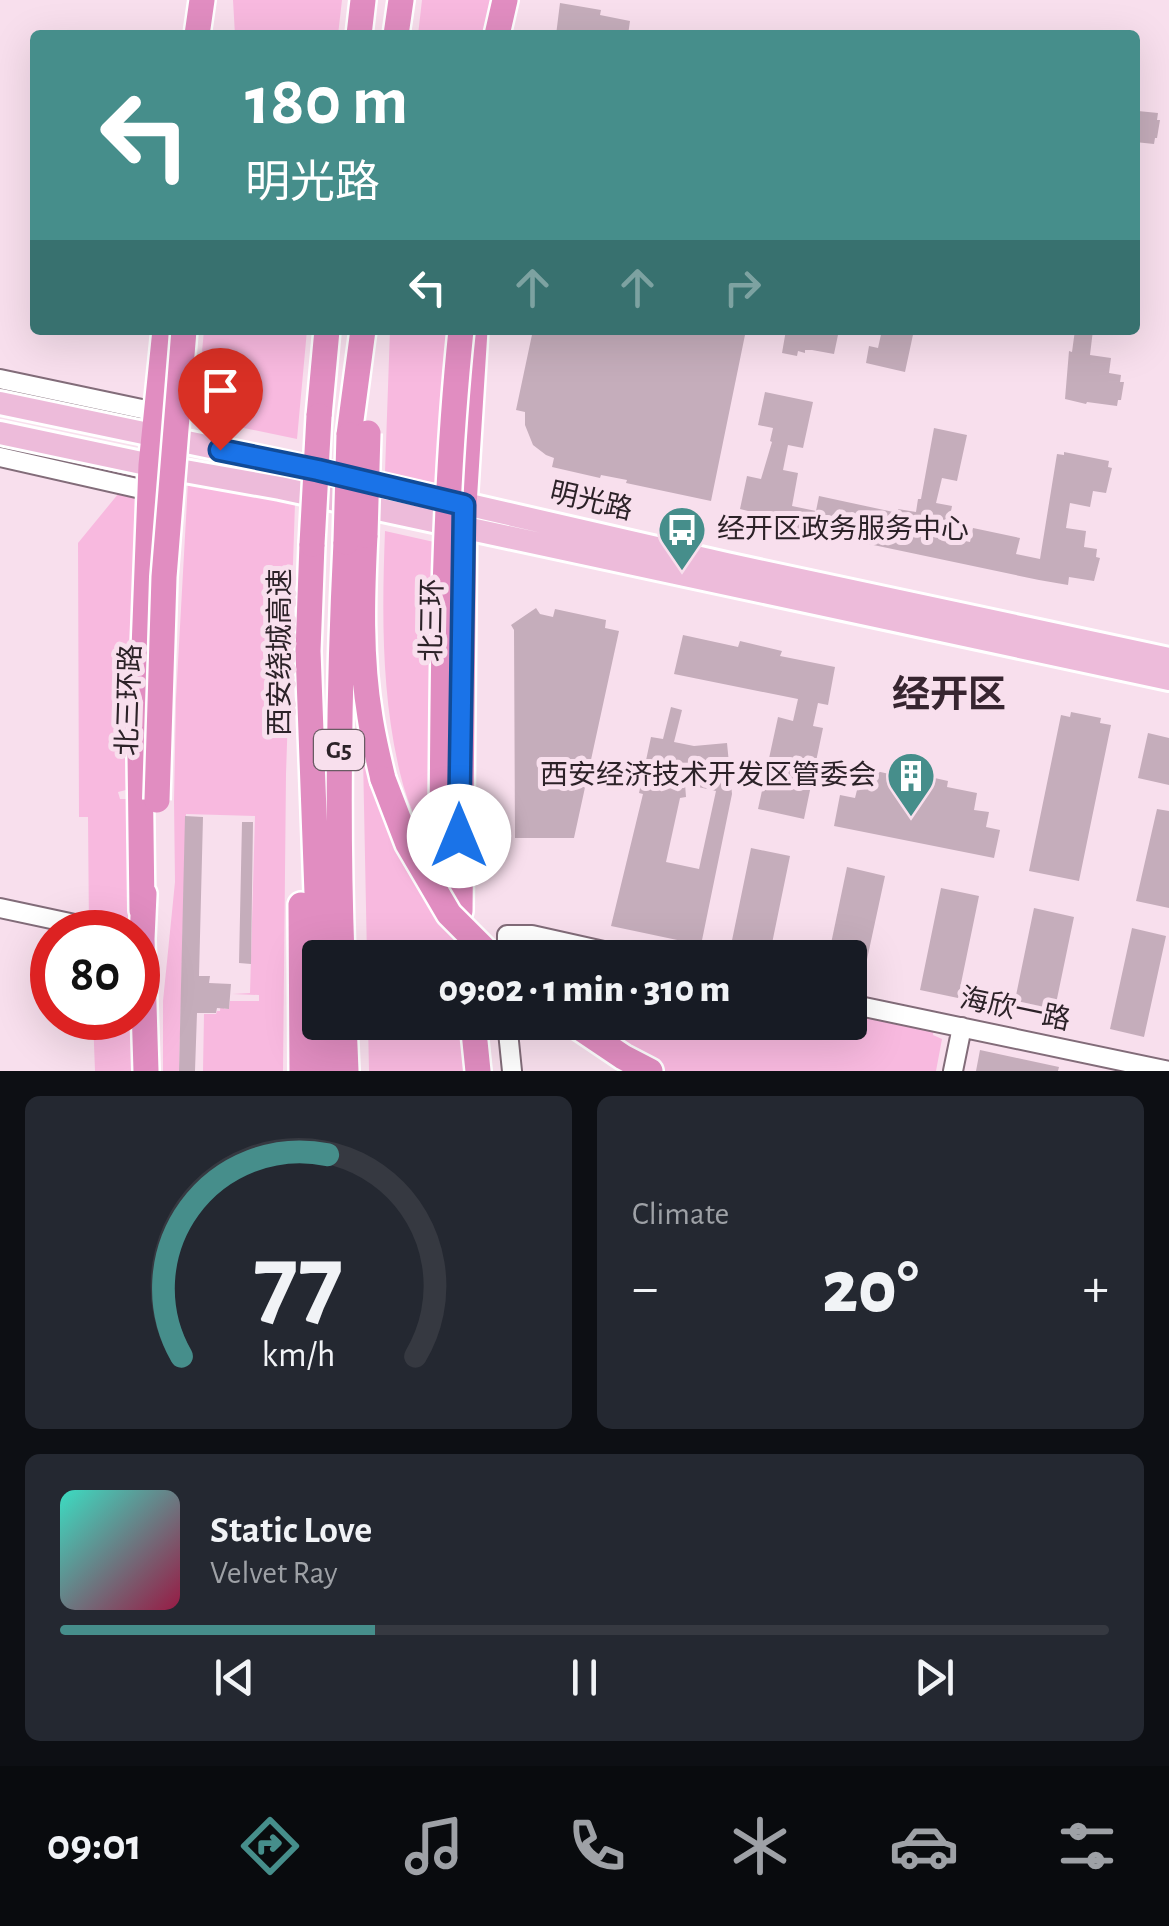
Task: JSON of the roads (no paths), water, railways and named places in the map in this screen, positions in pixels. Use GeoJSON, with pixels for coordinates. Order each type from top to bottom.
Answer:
{"type":"FeatureCollection","features":[{"type":"Feature","properties":{"kind":"highway"},"geometry":{"type":"LineString","coordinates":[[199,30],[205,0]]}},
{"type":"Feature","properties":{"kind":"highway"},"geometry":{"type":"LineString","coordinates":[[205,0],[209,30]]}},
{"type":"Feature","properties":{"kind":"highway"},"geometry":{"type":"LineString","coordinates":[[360,30],[364,0]]}},
{"type":"Feature","properties":{"kind":"highway"},"geometry":{"type":"LineString","coordinates":[[397,30],[401,0]]}},
{"type":"Feature","properties":{"kind":"highway"},"geometry":{"type":"LineString","coordinates":[[498,30],[507,0]]}},
{"type":"Feature","properties":{"kind":"highway"},"geometry":{"type":"LineString","coordinates":[[506,30],[507,0]]}},
{"type":"Feature","properties":{"kind":"highway"},"geometry":{"type":"LineString","coordinates":[[142,910],[140,754],[151,464],[164,335]]}},
{"type":"Feature","properties":{"kind":"highway","name":"北三环路"},"geometry":{"type":"LineString","coordinates":[[142,910],[157,800],[164,578],[184,335]]}},
{"type":"Feature","properties":{"kind":"highway","name":"西安绕城高速"},"geometry":{"type":"LineString","coordinates":[[319,940],[308,651],[327,335]]}},
{"type":"Feature","properties":{"kind":"highway","name":"西安绕城高速"},"geometry":{"type":"LineString","coordinates":[[341,940],[339,674],[356,539],[363,335]]}},
{"type":"Feature","properties":{"kind":"highway"},"geometry":{"type":"LineString","coordinates":[[359,434],[370,335]]}},
{"type":"Feature","properties":{"kind":"highway"},"geometry":{"type":"LineString","coordinates":[[461,335],[443,600],[442,844],[464,940]]}},
{"type":"Feature","properties":{"kind":"highway","name":"北三环"},"geometry":{"type":"LineString","coordinates":[[460,911],[464,516],[475,335]]}},
{"type":"Feature","properties":{"kind":"highway"},"geometry":{"type":"LineString","coordinates":[[356,539],[369,714],[383,778],[408,844],[449,914],[475,940]]}},
{"type":"Feature","properties":{"kind":"highway"},"geometry":{"type":"LineString","coordinates":[[302,1071],[301,900],[310,740]]}},
{"type":"Feature","properties":{"kind":"highway","name":"北三环路"},"geometry":{"type":"LineString","coordinates":[[145,1040],[146,1071]]}},
{"type":"Feature","properties":{"kind":"highway"},"geometry":{"type":"LineString","coordinates":[[323,1040],[324,1071]]}},
{"type":"Feature","properties":{"kind":"highway"},"geometry":{"type":"LineString","coordinates":[[345,1040],[346,1071]]}},
{"type":"Feature","properties":{"kind":"highway"},"geometry":{"type":"LineString","coordinates":[[475,1040],[478,1071]]}},
{"type":"Feature","properties":{"kind":"highway"},"geometry":{"type":"LineString","coordinates":[[598,1040],[650,1071]]}},
{"type":"Feature","properties":{"kind":"main road","name":"明光路"},"geometry":{"type":"LineString","coordinates":[[0,403],[155,425],[464,516],[1169,679]]}},
{"type":"Feature","properties":{"kind":"main road","name":"明光路"},"geometry":{"type":"LineString","coordinates":[[0,432],[280,488],[464,516],[1169,659]]}},
{"type":"Feature","properties":{"kind":"street"},"geometry":{"type":"LineString","coordinates":[[0,379],[155,425]]}},
{"type":"Feature","properties":{"kind":"street"},"geometry":{"type":"LineString","coordinates":[[0,458],[150,491]]}},
{"type":"Feature","properties":{"kind":"street"},"geometry":{"type":"LineString","coordinates":[[0,908],[30,914]]}},
{"type":"Feature","properties":{"kind":"street"},"geometry":{"type":"LineString","coordinates":[[506,940],[506,935],[554,940]]}},
{"type":"Feature","properties":{"kind":"street","name":"海欣一路"},"geometry":{"type":"LineString","coordinates":[[867,1008],[1169,1071]]}},
{"type":"Feature","properties":{"kind":"street"},"geometry":{"type":"LineString","coordinates":[[953,1071],[962,1028]]}},
{"type":"Feature","properties":{"kind":"street"},"geometry":{"type":"LineString","coordinates":[[509,1040],[512,1071]]}},
{"type":"Feature","properties":{"kind":"place","name":"经开区政务服务中心"},"geometry":{"type":"Point","coordinates":[682,572]}},
{"type":"Feature","properties":{"kind":"place","name":"西安经济技术开发区管委会"},"geometry":{"type":"Point","coordinates":[911,818]}},
{"type":"Feature","properties":{"kind":"district","name":"经开区"},"geometry":{"type":"Point","coordinates":[949,696]}}]}
